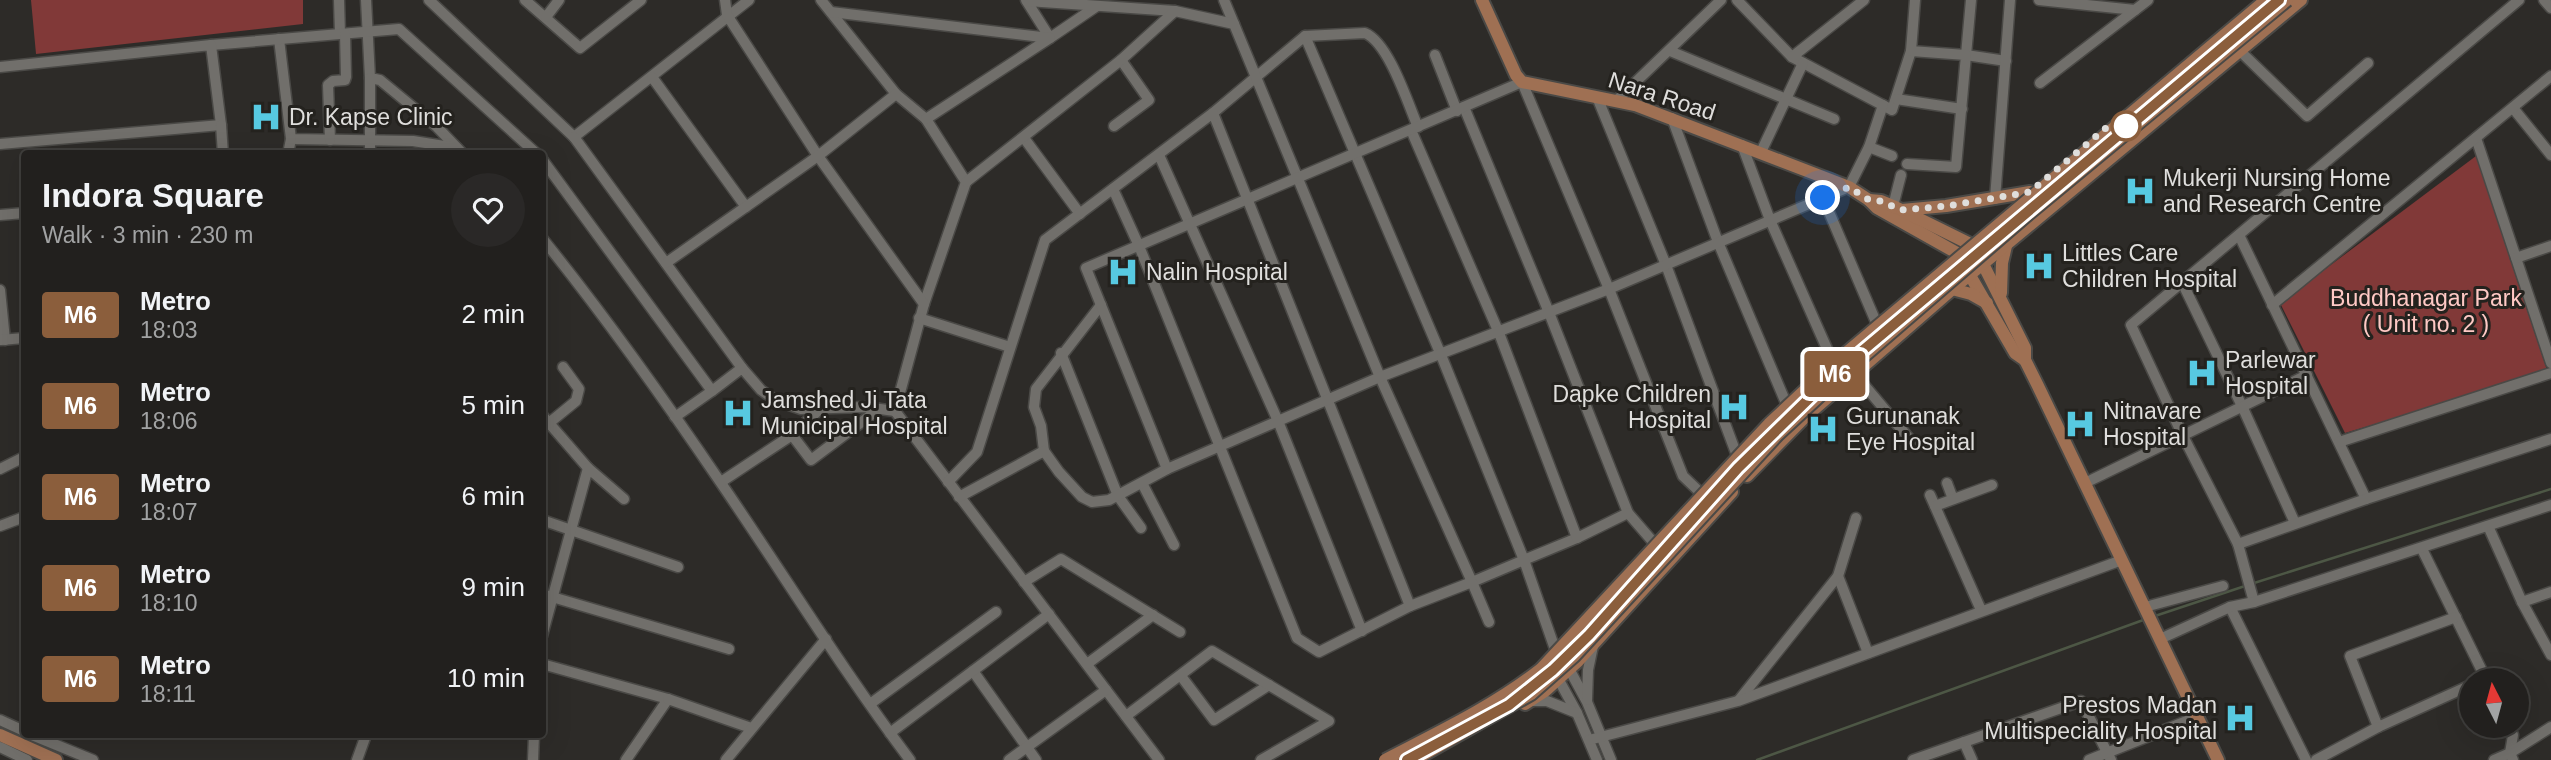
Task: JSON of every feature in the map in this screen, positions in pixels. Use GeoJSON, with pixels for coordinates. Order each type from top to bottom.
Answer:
{"type":"FeatureCollection","features":[{"type":"Feature","properties":{"kind":"main road"},"geometry":{"type":"LineString","coordinates":[[1482,0],[1516,75],[1522,82]]}},
{"type":"Feature","properties":{"kind":"main road"},"geometry":{"type":"LineString","coordinates":[[1376,760],[1452,720],[1504,689],[1544,660],[1736,453],[1832,360],[2257,0]]}},
{"type":"Feature","properties":{"kind":"main road"},"geometry":{"type":"LineString","coordinates":[[1385,760],[1466,718],[1542,669],[1769,424],[1815,380],[2266,0]]}},
{"type":"Feature","properties":{"kind":"main road"},"geometry":{"type":"LineString","coordinates":[[1414,760],[1485,722],[1542,686],[1574,656],[1778,434],[1843,374],[2027,215],[2287,0]]}},
{"type":"Feature","properties":{"kind":"main road"},"geometry":{"type":"LineString","coordinates":[[1423,760],[1531,701],[1564,674],[1804,418],[1952,289],[2301,0]]}},
{"type":"Feature","properties":{"kind":"main road","name":"Nara Road"},"geometry":{"type":"LineString","coordinates":[[1522,82],[1617,100],[1760,152],[1849,187],[1877,208],[1958,253]]}},
{"type":"Feature","properties":{"kind":"main road"},"geometry":{"type":"LineString","coordinates":[[1897,208],[1947,206],[2030,192]]}},
{"type":"Feature","properties":{"kind":"main road"},"geometry":{"type":"LineString","coordinates":[[1869,200],[1881,201],[1968,243],[1983,264],[1995,301]]}},
{"type":"Feature","properties":{"kind":"main road"},"geometry":{"type":"LineString","coordinates":[[1995,301],[2006,245]]}},
{"type":"Feature","properties":{"kind":"main road"},"geometry":{"type":"LineString","coordinates":[[1958,253],[1971,274],[1995,301],[2025,348],[2025,360],[2218,760]]}},
{"type":"Feature","properties":{"kind":"main road"},"geometry":{"type":"LineString","coordinates":[[1952,289],[1995,301]]}},
{"type":"Feature","properties":{"kind":"main road"},"geometry":{"type":"LineString","coordinates":[[0,735],[56,760]]}},
{"type":"Feature","properties":{"kind":"street"},"geometry":{"type":"LineString","coordinates":[[331,139],[328,85],[333,81],[345,80],[346,77],[339,0]]}},
{"type":"Feature","properties":{"kind":"street"},"geometry":{"type":"LineString","coordinates":[[366,0],[370,78],[369,150]]}},
{"type":"Feature","properties":{"kind":"street"},"geometry":{"type":"LineString","coordinates":[[429,0],[574,137],[742,368],[761,390],[775,400],[801,409],[865,407],[895,411],[1159,760]]}},
{"type":"Feature","properties":{"kind":"street"},"geometry":{"type":"LineString","coordinates":[[525,0],[580,48],[641,0]]}},
{"type":"Feature","properties":{"kind":"street"},"geometry":{"type":"LineString","coordinates":[[546,17],[559,0]]}},
{"type":"Feature","properties":{"kind":"street"},"geometry":{"type":"LineString","coordinates":[[724,0],[727,15],[818,156],[924,304]]}},
{"type":"Feature","properties":{"kind":"street"},"geometry":{"type":"LineString","coordinates":[[574,137],[749,0]]}},
{"type":"Feature","properties":{"kind":"street"},"geometry":{"type":"LineString","coordinates":[[821,0],[896,94],[926,119],[965,182]]}},
{"type":"Feature","properties":{"kind":"street"},"geometry":{"type":"LineString","coordinates":[[1027,0],[1050,38]]}},
{"type":"Feature","properties":{"kind":"street"},"geometry":{"type":"LineString","coordinates":[[1027,0],[1175,11],[1234,24]]}},
{"type":"Feature","properties":{"kind":"street"},"geometry":{"type":"LineString","coordinates":[[1224,0],[1380,377],[1489,622]]}},
{"type":"Feature","properties":{"kind":"street"},"geometry":{"type":"LineString","coordinates":[[1617,100],[1721,0]]}},
{"type":"Feature","properties":{"kind":"street"},"geometry":{"type":"LineString","coordinates":[[1737,0],[1792,57],[1892,110],[1911,51],[1914,0]]}},
{"type":"Feature","properties":{"kind":"street"},"geometry":{"type":"LineString","coordinates":[[1907,164],[1956,167],[1971,0]]}},
{"type":"Feature","properties":{"kind":"street"},"geometry":{"type":"LineString","coordinates":[[1995,199],[2010,0]]}},
{"type":"Feature","properties":{"kind":"street"},"geometry":{"type":"LineString","coordinates":[[2039,0],[2135,10]]}},
{"type":"Feature","properties":{"kind":"street"},"geometry":{"type":"LineString","coordinates":[[2040,83],[2148,0]]}},
{"type":"Feature","properties":{"kind":"street"},"geometry":{"type":"LineString","coordinates":[[2253,599],[2238,544],[2182,435],[2132,325],[2519,0]]}},
{"type":"Feature","properties":{"kind":"street"},"geometry":{"type":"LineString","coordinates":[[2544,0],[2551,8]]}},
{"type":"Feature","properties":{"kind":"street"},"geometry":{"type":"LineString","coordinates":[[1792,57],[1862,1]]}},
{"type":"Feature","properties":{"kind":"street"},"geometry":{"type":"LineString","coordinates":[[926,119],[1097,6]]}},
{"type":"Feature","properties":{"kind":"street"},"geometry":{"type":"LineString","coordinates":[[895,411],[919,318],[965,182],[1121,61],[1175,11]]}},
{"type":"Feature","properties":{"kind":"street"},"geometry":{"type":"LineString","coordinates":[[831,12],[1050,38]]}},
{"type":"Feature","properties":{"kind":"street"},"geometry":{"type":"LineString","coordinates":[[0,67],[399,29],[533,150]]}},
{"type":"Feature","properties":{"kind":"street"},"geometry":{"type":"LineString","coordinates":[[948,482],[977,452],[1045,240],[1213,113],[1305,36],[1366,33],[1388,58],[1414,129],[1499,333],[1577,538]]}},
{"type":"Feature","properties":{"kind":"street"},"geometry":{"type":"LineString","coordinates":[[1305,36],[1441,355],[1524,561],[1577,713],[1597,760]]}},
{"type":"Feature","properties":{"kind":"street"},"geometry":{"type":"LineString","coordinates":[[279,39],[291,139],[289,150]]}},
{"type":"Feature","properties":{"kind":"street"},"geometry":{"type":"LineString","coordinates":[[211,45],[223,150]]}},
{"type":"Feature","properties":{"kind":"street"},"geometry":{"type":"LineString","coordinates":[[1670,51],[1834,119]]}},
{"type":"Feature","properties":{"kind":"street"},"geometry":{"type":"LineString","coordinates":[[1911,51],[2006,61]]}},
{"type":"Feature","properties":{"kind":"street"},"geometry":{"type":"LineString","coordinates":[[2239,51],[2307,116],[2368,63]]}},
{"type":"Feature","properties":{"kind":"street"},"geometry":{"type":"LineString","coordinates":[[1435,54],[1548,310],[1628,513],[1654,543]]}},
{"type":"Feature","properties":{"kind":"street"},"geometry":{"type":"LineString","coordinates":[[1114,126],[1149,100],[1121,61]]}},
{"type":"Feature","properties":{"kind":"street"},"geometry":{"type":"LineString","coordinates":[[1760,152],[1803,63]]}},
{"type":"Feature","properties":{"kind":"street"},"geometry":{"type":"LineString","coordinates":[[2272,305],[2551,76]]}},
{"type":"Feature","properties":{"kind":"street"},"geometry":{"type":"LineString","coordinates":[[652,77],[746,207]]}},
{"type":"Feature","properties":{"kind":"street"},"geometry":{"type":"LineString","coordinates":[[370,78],[380,80],[389,87],[437,127],[459,150]]}},
{"type":"Feature","properties":{"kind":"street"},"geometry":{"type":"LineString","coordinates":[[1167,469],[1086,268],[1522,82],[1683,475],[1717,509]]}},
{"type":"Feature","properties":{"kind":"street"},"geometry":{"type":"LineString","coordinates":[[666,263],[818,156],[896,94]]}},
{"type":"Feature","properties":{"kind":"street"},"geometry":{"type":"LineString","coordinates":[[1597,97],[1665,265],[1736,453]]}},
{"type":"Feature","properties":{"kind":"street"},"geometry":{"type":"LineString","coordinates":[[1896,99],[1962,108]]}},
{"type":"Feature","properties":{"kind":"street"},"geometry":{"type":"LineString","coordinates":[[1101,305],[1036,388],[1034,407],[1041,426],[1044,451],[1082,497],[1092,502],[1109,500],[1167,469],[1380,377],[1499,333],[1548,310],[1609,289],[1849,187],[1869,147],[1883,105]]}},
{"type":"Feature","properties":{"kind":"street"},"geometry":{"type":"LineString","coordinates":[[2513,107],[2551,155]]}},
{"type":"Feature","properties":{"kind":"street"},"geometry":{"type":"LineString","coordinates":[[1213,113],[1410,606]]}},
{"type":"Feature","properties":{"kind":"street"},"geometry":{"type":"LineString","coordinates":[[1672,118],[1718,242],[1786,404]]}},
{"type":"Feature","properties":{"kind":"street"},"geometry":{"type":"LineString","coordinates":[[0,144],[221,125]]}},
{"type":"Feature","properties":{"kind":"street"},"geometry":{"type":"LineString","coordinates":[[1024,138],[1080,214]]}},
{"type":"Feature","properties":{"kind":"street"},"geometry":{"type":"LineString","coordinates":[[2476,138],[2551,363]]}},
{"type":"Feature","properties":{"kind":"street"},"geometry":{"type":"LineString","coordinates":[[291,139],[414,141],[455,150]]}},
{"type":"Feature","properties":{"kind":"street"},"geometry":{"type":"LineString","coordinates":[[1742,145],[1770,220],[1832,360]]}},
{"type":"Feature","properties":{"kind":"street"},"geometry":{"type":"LineString","coordinates":[[1869,147],[1892,156]]}},
{"type":"Feature","properties":{"kind":"street"},"geometry":{"type":"LineString","coordinates":[[1158,155],[1278,421],[1362,631]]}},
{"type":"Feature","properties":{"kind":"street"},"geometry":{"type":"LineString","coordinates":[[546,164],[712,391]]}},
{"type":"Feature","properties":{"kind":"street"},"geometry":{"type":"LineString","coordinates":[[1897,208],[1901,175]]}},
{"type":"Feature","properties":{"kind":"street"},"geometry":{"type":"LineString","coordinates":[[1113,189],[1139,246],[1297,638],[1319,652],[1410,606],[1524,561],[1628,513]]}},
{"type":"Feature","properties":{"kind":"street"},"geometry":{"type":"LineString","coordinates":[[1823,198],[1875,322]]}},
{"type":"Feature","properties":{"kind":"street"},"geometry":{"type":"LineString","coordinates":[[0,215],[21,213]]}},
{"type":"Feature","properties":{"kind":"street"},"geometry":{"type":"LineString","coordinates":[[2239,235],[2366,499]]}},
{"type":"Feature","properties":{"kind":"street"},"geometry":{"type":"LineString","coordinates":[[546,243],[598,308],[721,482],[870,705],[910,760]]}},
{"type":"Feature","properties":{"kind":"street"},"geometry":{"type":"LineString","coordinates":[[2516,258],[2551,246]]}},
{"type":"Feature","properties":{"kind":"street"},"geometry":{"type":"LineString","coordinates":[[2182,282],[2295,523]]}},
{"type":"Feature","properties":{"kind":"street"},"geometry":{"type":"LineString","coordinates":[[0,290],[3,340],[21,338]]}},
{"type":"Feature","properties":{"kind":"street"},"geometry":{"type":"LineString","coordinates":[[919,318],[1010,347]]}},
{"type":"Feature","properties":{"kind":"street"},"geometry":{"type":"LineString","coordinates":[[1062,353],[1118,496],[1141,528]]}},
{"type":"Feature","properties":{"kind":"street"},"geometry":{"type":"LineString","coordinates":[[564,367],[579,389],[576,401],[546,419],[588,468],[624,499]]}},
{"type":"Feature","properties":{"kind":"street"},"geometry":{"type":"LineString","coordinates":[[675,417],[742,368]]}},
{"type":"Feature","properties":{"kind":"street"},"geometry":{"type":"LineString","coordinates":[[1854,373],[1913,443]]}},
{"type":"Feature","properties":{"kind":"street"},"geometry":{"type":"LineString","coordinates":[[2339,442],[2551,373]]}},
{"type":"Feature","properties":{"kind":"street"},"geometry":{"type":"LineString","coordinates":[[2085,483],[2307,376]]}},
{"type":"Feature","properties":{"kind":"street"},"geometry":{"type":"LineString","coordinates":[[721,482],[792,435],[821,408]]}},
{"type":"Feature","properties":{"kind":"street"},"geometry":{"type":"LineString","coordinates":[[792,435],[811,460],[878,409]]}},
{"type":"Feature","properties":{"kind":"street"},"geometry":{"type":"LineString","coordinates":[[2238,544],[2551,439]]}},
{"type":"Feature","properties":{"kind":"street"},"geometry":{"type":"LineString","coordinates":[[959,497],[1044,451]]}},
{"type":"Feature","properties":{"kind":"street"},"geometry":{"type":"LineString","coordinates":[[0,469],[21,458]]}},
{"type":"Feature","properties":{"kind":"street"},"geometry":{"type":"LineString","coordinates":[[546,622],[588,468]]}},
{"type":"Feature","properties":{"kind":"street"},"geometry":{"type":"LineString","coordinates":[[1142,483],[1174,545]]}},
{"type":"Feature","properties":{"kind":"street"},"geometry":{"type":"LineString","coordinates":[[1947,483],[1953,499]]}},
{"type":"Feature","properties":{"kind":"street"},"geometry":{"type":"LineString","coordinates":[[1935,506],[1992,485]]}},
{"type":"Feature","properties":{"kind":"street"},"geometry":{"type":"LineString","coordinates":[[1930,495],[1981,610]]}},
{"type":"Feature","properties":{"kind":"street"},"geometry":{"type":"LineString","coordinates":[[2157,633],[2253,599],[2422,549],[2551,505]]}},
{"type":"Feature","properties":{"kind":"street"},"geometry":{"type":"LineString","coordinates":[[0,526],[21,518]]}},
{"type":"Feature","properties":{"kind":"street"},"geometry":{"type":"LineString","coordinates":[[1738,701],[1838,576],[1856,519]]}},
{"type":"Feature","properties":{"kind":"street"},"geometry":{"type":"LineString","coordinates":[[546,521],[678,567]]}},
{"type":"Feature","properties":{"kind":"street"},"geometry":{"type":"LineString","coordinates":[[2488,526],[2522,602],[2551,654]]}},
{"type":"Feature","properties":{"kind":"street"},"geometry":{"type":"LineString","coordinates":[[2422,549],[2479,668]]}},
{"type":"Feature","properties":{"kind":"street"},"geometry":{"type":"LineString","coordinates":[[1024,582],[1061,559],[1180,632]]}},
{"type":"Feature","properties":{"kind":"street"},"geometry":{"type":"LineString","coordinates":[[1588,740],[1738,701],[2122,560]]}},
{"type":"Feature","properties":{"kind":"street"},"geometry":{"type":"LineString","coordinates":[[1838,576],[1868,653]]}},
{"type":"Feature","properties":{"kind":"street"},"geometry":{"type":"LineString","coordinates":[[2145,608],[2223,586]]}},
{"type":"Feature","properties":{"kind":"street"},"geometry":{"type":"LineString","coordinates":[[2522,602],[2551,592]]}},
{"type":"Feature","properties":{"kind":"street"},"geometry":{"type":"LineString","coordinates":[[546,595],[729,649]]}},
{"type":"Feature","properties":{"kind":"street"},"geometry":{"type":"LineString","coordinates":[[2230,607],[2306,760]]}},
{"type":"Feature","properties":{"kind":"street"},"geometry":{"type":"LineString","coordinates":[[870,705],[996,612]]}},
{"type":"Feature","properties":{"kind":"street"},"geometry":{"type":"LineString","coordinates":[[890,733],[1049,614]]}},
{"type":"Feature","properties":{"kind":"street"},"geometry":{"type":"LineString","coordinates":[[1087,664],[1153,615]]}},
{"type":"Feature","properties":{"kind":"street"},"geometry":{"type":"LineString","coordinates":[[2378,727],[2350,656],[2456,617]]}},
{"type":"Feature","properties":{"kind":"street"},"geometry":{"type":"LineString","coordinates":[[726,760],[826,639]]}},
{"type":"Feature","properties":{"kind":"street"},"geometry":{"type":"LineString","coordinates":[[1587,702],[1588,670],[1593,645]]}},
{"type":"Feature","properties":{"kind":"street"},"geometry":{"type":"LineString","coordinates":[[1126,716],[1212,651],[1329,721],[1261,760]]}},
{"type":"Feature","properties":{"kind":"street"},"geometry":{"type":"LineString","coordinates":[[1544,660],[1564,674],[1587,702],[1611,760]]}},
{"type":"Feature","properties":{"kind":"street"},"geometry":{"type":"LineString","coordinates":[[546,665],[668,699],[751,728]]}},
{"type":"Feature","properties":{"kind":"street"},"geometry":{"type":"LineString","coordinates":[[973,671],[1035,760]]}},
{"type":"Feature","properties":{"kind":"street"},"geometry":{"type":"LineString","coordinates":[[1181,676],[1214,720],[1269,685]]}},
{"type":"Feature","properties":{"kind":"street"},"geometry":{"type":"LineString","coordinates":[[1009,760],[1106,690]]}},
{"type":"Feature","properties":{"kind":"street"},"geometry":{"type":"LineString","coordinates":[[2316,760],[2378,727],[2459,690]]}},
{"type":"Feature","properties":{"kind":"street"},"geometry":{"type":"LineString","coordinates":[[626,760],[668,699]]}},
{"type":"Feature","properties":{"kind":"street"},"geometry":{"type":"LineString","coordinates":[[1531,701],[1547,701],[1577,713]]}},
{"type":"Feature","properties":{"kind":"street"},"geometry":{"type":"LineString","coordinates":[[1913,760],[2081,701],[2109,757]]}},
{"type":"Feature","properties":{"kind":"street"},"geometry":{"type":"LineString","coordinates":[[2089,760],[2109,757],[2197,717]]}},
{"type":"Feature","properties":{"kind":"street"},"geometry":{"type":"LineString","coordinates":[[0,720],[21,730]]}},
{"type":"Feature","properties":{"kind":"street"},"geometry":{"type":"LineString","coordinates":[[2494,760],[2512,756],[2551,727]]}},
{"type":"Feature","properties":{"kind":"street"},"geometry":{"type":"LineString","coordinates":[[39,738],[93,760]]}},
{"type":"Feature","properties":{"kind":"street"},"geometry":{"type":"LineString","coordinates":[[357,760],[365,738]]}},
{"type":"Feature","properties":{"kind":"street"},"geometry":{"type":"LineString","coordinates":[[533,760],[534,738]]}},
{"type":"Feature","properties":{"kind":"street"},"geometry":{"type":"LineString","coordinates":[[2512,756],[2513,738]]}},
{"type":"Feature","properties":{"kind":"street"},"geometry":{"type":"LineString","coordinates":[[1964,742],[1972,760]]}},
{"type":"Feature","properties":{"kind":"street"},"geometry":{"type":"LineString","coordinates":[[0,747],[27,760]]}},
{"type":"Feature","properties":{"kind":"green space"},"geometry":{"type":"Polygon","coordinates":[[[31,0],[303,0],[303,24],[36,54],[31,0]]]}},
{"type":"Feature","properties":{"kind":"green space","name":"Buddhanagar Park ( Unit no. 2 )"},"geometry":{"type":"Polygon","coordinates":[[[2476,156],[2548,373],[2345,433],[2280,303],[2476,156]]]}},
{"type":"Feature","properties":{"kind":"waterway"},"geometry":{"type":"LineString","coordinates":[[2251,584],[2551,489]]}},
{"type":"Feature","properties":{"kind":"waterway"},"geometry":{"type":"LineString","coordinates":[[2155,616],[2245,586]]}},
{"type":"Feature","properties":{"kind":"waterway"},"geometry":{"type":"LineString","coordinates":[[1757,760],[2146,619]]}},
{"type":"Feature","properties":{"kind":"railway"},"geometry":{"type":"LineString","coordinates":[[1394,760],[1506,700],[1549,666],[1585,631],[1734,464],[1825,375],[2270,0]]}},
{"type":"Feature","properties":{"kind":"metro line","name":"M6"},"geometry":{"type":"LineString","coordinates":[[1407,760],[1509,705],[1553,670],[1589,635],[1738,468],[1829,379],[2279,0]]}},
{"type":"Feature","properties":{"kind":"place","name":"Dr. Kapse Clinic"},"geometry":{"type":"Point","coordinates":[266,117]}},
{"type":"Feature","properties":{"kind":"place","name":"Mukerji Nursing Home and Research Centre"},"geometry":{"type":"Point","coordinates":[2140,191]}},
{"type":"Feature","properties":{"kind":"place","name":"Littles Care Children Hospital"},"geometry":{"type":"Point","coordinates":[2039,266]}},
{"type":"Feature","properties":{"kind":"place","name":"Nalin Hospital"},"geometry":{"type":"Point","coordinates":[1123,272]}},
{"type":"Feature","properties":{"kind":"place","name":"Parlewar Hospital"},"geometry":{"type":"Point","coordinates":[2202,373]}},
{"type":"Feature","properties":{"kind":"place","name":"Dapke Children Hospital"},"geometry":{"type":"Point","coordinates":[1734,407]}},
{"type":"Feature","properties":{"kind":"place","name":"Jamshed Ji Tata Municipal Hospital"},"geometry":{"type":"Point","coordinates":[738,413]}},
{"type":"Feature","properties":{"kind":"place","name":"Nitnavare Hospital"},"geometry":{"type":"Point","coordinates":[2080,424]}},
{"type":"Feature","properties":{"kind":"place","name":"Gurunanak Eye Hospital"},"geometry":{"type":"Point","coordinates":[1823,429]}},
{"type":"Feature","properties":{"kind":"place","name":"Prestos Madan Multispeciality Hospital"},"geometry":{"type":"Point","coordinates":[2240,718]}},
{"type":"Feature","properties":{"kind":"route"},"geometry":{"type":"LineString","coordinates":[[1823,198],[1849,187],[1869,200],[1881,201],[1901,210],[1947,206],[2030,192],[2113,122],[2126,126]]}}]}
